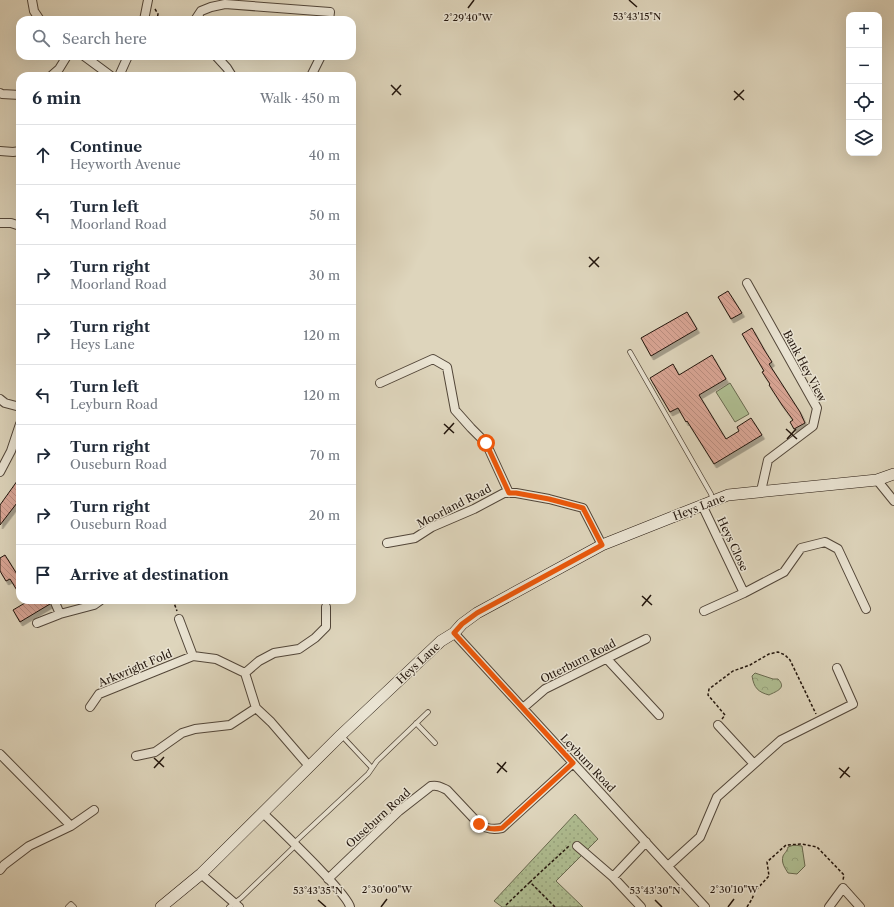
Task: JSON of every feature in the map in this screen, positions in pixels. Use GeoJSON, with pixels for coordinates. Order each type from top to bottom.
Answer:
{"type":"FeatureCollection","features":[{"type":"Feature","properties":{"kind":"street"},"geometry":{"type":"LineString","coordinates":[[32,0],[34,11],[37,16]]}},
{"type":"Feature","properties":{"kind":"street"},"geometry":{"type":"LineString","coordinates":[[145,16],[148,0]]}},
{"type":"Feature","properties":{"kind":"street"},"geometry":{"type":"LineString","coordinates":[[198,16],[201,11],[225,4],[330,12],[330,16]]}},
{"type":"Feature","properties":{"kind":"street"},"geometry":{"type":"LineString","coordinates":[[56,72],[65,60]]}},
{"type":"Feature","properties":{"kind":"street"},"geometry":{"type":"LineString","coordinates":[[89,60],[105,72]]}},
{"type":"Feature","properties":{"kind":"street"},"geometry":{"type":"LineString","coordinates":[[121,72],[126,60]]}},
{"type":"Feature","properties":{"kind":"street"},"geometry":{"type":"LineString","coordinates":[[220,60],[230,72]]}},
{"type":"Feature","properties":{"kind":"street"},"geometry":{"type":"LineString","coordinates":[[313,72],[318,60]]}},
{"type":"Feature","properties":{"kind":"street"},"geometry":{"type":"LineString","coordinates":[[0,93],[16,95]]}},
{"type":"Feature","properties":{"kind":"street"},"geometry":{"type":"LineString","coordinates":[[0,151],[16,152]]}},
{"type":"Feature","properties":{"kind":"street"},"geometry":{"type":"LineString","coordinates":[[0,223],[16,225]]}},
{"type":"Feature","properties":{"kind":"street","name":"Bank Hey View"},"geometry":{"type":"LineString","coordinates":[[747,283],[817,408],[813,426],[768,460],[761,491]]}},
{"type":"Feature","properties":{"kind":"street"},"geometry":{"type":"LineString","coordinates":[[380,383],[433,359],[447,367],[455,410],[486,443],[509,493]]}},
{"type":"Feature","properties":{"kind":"street"},"geometry":{"type":"LineString","coordinates":[[0,399],[5,403],[16,406]]}},
{"type":"Feature","properties":{"kind":"street"},"geometry":{"type":"LineString","coordinates":[[0,472],[11,451],[16,436]]}},
{"type":"Feature","properties":{"kind":"street","name":"Heys Lane"},"geometry":{"type":"LineString","coordinates":[[161,907],[201,874],[309,766],[441,641],[454,633],[462,624],[477,613],[602,545],[728,495],[876,480],[894,474]]}},
{"type":"Feature","properties":{"kind":"street"},"geometry":{"type":"LineString","coordinates":[[876,480],[894,501]]}},
{"type":"Feature","properties":{"kind":"street","name":"Moorland Road"},"geometry":{"type":"LineString","coordinates":[[388,544],[415,538],[432,527],[474,509],[504,493],[516,493],[549,499],[583,508],[602,545]]}},
{"type":"Feature","properties":{"kind":"street","name":"Heys Close"},"geometry":{"type":"LineString","coordinates":[[702,505],[744,593]]}},
{"type":"Feature","properties":{"kind":"street"},"geometry":{"type":"LineString","coordinates":[[704,611],[744,593],[784,572],[801,548],[825,542],[838,549],[866,609]]}},
{"type":"Feature","properties":{"kind":"street"},"geometry":{"type":"LineString","coordinates":[[56,604],[60,614]]}},
{"type":"Feature","properties":{"kind":"street"},"geometry":{"type":"LineString","coordinates":[[37,623],[60,614],[96,604]]}},
{"type":"Feature","properties":{"kind":"street"},"geometry":{"type":"LineString","coordinates":[[309,766],[271,722],[256,708],[245,673],[259,661],[274,654],[299,649],[315,638],[326,627],[326,607]]}},
{"type":"Feature","properties":{"kind":"street"},"geometry":{"type":"LineString","coordinates":[[179,619],[193,656]]}},
{"type":"Feature","properties":{"kind":"street","name":"Leyburn Road"},"geometry":{"type":"LineString","coordinates":[[454,633],[705,907]]}},
{"type":"Feature","properties":{"kind":"street","name":"Otterburn Road"},"geometry":{"type":"LineString","coordinates":[[523,708],[545,689],[646,639]]}},
{"type":"Feature","properties":{"kind":"street","name":"Arkwright Fold"},"geometry":{"type":"LineString","coordinates":[[90,707],[99,694],[193,656],[216,659],[245,673]]}},
{"type":"Feature","properties":{"kind":"street"},"geometry":{"type":"LineString","coordinates":[[607,658],[659,715]]}},
{"type":"Feature","properties":{"kind":"street"},"geometry":{"type":"LineString","coordinates":[[668,866],[700,837],[717,797],[781,740],[853,704],[837,668]]}},
{"type":"Feature","properties":{"kind":"street"},"geometry":{"type":"LineString","coordinates":[[136,756],[155,752],[182,733],[195,729],[230,725],[256,708]]}},
{"type":"Feature","properties":{"kind":"street"},"geometry":{"type":"LineString","coordinates":[[718,725],[754,764]]}},
{"type":"Feature","properties":{"kind":"street"},"geometry":{"type":"LineString","coordinates":[[0,754],[71,826]]}},
{"type":"Feature","properties":{"kind":"street","name":"Ouseburn Road"},"geometry":{"type":"LineString","coordinates":[[328,879],[399,811],[431,786],[441,786],[447,790],[479,824],[489,829],[496,830],[502,828],[573,763]]}},
{"type":"Feature","properties":{"kind":"street"},"geometry":{"type":"LineString","coordinates":[[0,870],[4,865],[29,846],[71,826],[94,810]]}},
{"type":"Feature","properties":{"kind":"street"},"geometry":{"type":"LineString","coordinates":[[262,813],[295,844],[345,897],[350,904],[350,907]]}},
{"type":"Feature","properties":{"kind":"street"},"geometry":{"type":"LineString","coordinates":[[613,877],[646,842]]}},
{"type":"Feature","properties":{"kind":"street"},"geometry":{"type":"LineString","coordinates":[[577,846],[613,877],[642,907]]}},
{"type":"Feature","properties":{"kind":"street"},"geometry":{"type":"LineString","coordinates":[[201,874],[234,905]]}},
{"type":"Feature","properties":{"kind":"street"},"geometry":{"type":"LineString","coordinates":[[829,907],[843,888],[860,907]]}},
{"type":"Feature","properties":{"kind":"lane"},"geometry":{"type":"LineString","coordinates":[[630,352],[711,494],[713,501]]}},
{"type":"Feature","properties":{"kind":"lane"},"geometry":{"type":"LineString","coordinates":[[234,905],[368,774],[377,761],[428,712]]}},
{"type":"Feature","properties":{"kind":"lane"},"geometry":{"type":"LineString","coordinates":[[416,723],[435,743]]}},
{"type":"Feature","properties":{"kind":"lane"},"geometry":{"type":"LineString","coordinates":[[341,735],[372,768]]}},
{"type":"Feature","properties":{"kind":"lane"},"geometry":{"type":"LineString","coordinates":[[68,907],[71,904],[74,907]]}},
{"type":"Feature","properties":{"kind":"path"},"geometry":{"type":"LineString","coordinates":[[174,604],[179,619]]}},
{"type":"Feature","properties":{"kind":"path"},"geometry":{"type":"LineString","coordinates":[[718,725],[725,715],[708,695],[709,689],[733,672],[770,654],[778,652],[785,655],[790,660],[820,721]]}},
{"type":"Feature","properties":{"kind":"path"},"geometry":{"type":"LineString","coordinates":[[747,907],[755,892],[769,876],[767,862],[786,845],[802,844],[817,847],[844,875],[843,888]]}},
{"type":"Feature","properties":{"kind":"path"},"geometry":{"type":"LineString","coordinates":[[506,905],[569,846],[577,846]]}},
{"type":"Feature","properties":{"kind":"path"},"geometry":{"type":"LineString","coordinates":[[530,882],[555,907]]}},
{"type":"Feature","properties":{"kind":"green space"},"geometry":{"type":"Polygon","coordinates":[[[730,383],[749,414],[735,422],[716,392],[730,383]]]}},
{"type":"Feature","properties":{"kind":"green space"},"geometry":{"type":"Polygon","coordinates":[[[755,673],[773,679],[778,679],[782,685],[780,689],[769,695],[757,689],[752,676],[755,673]]]}},
{"type":"Feature","properties":{"kind":"green space"},"geometry":{"type":"Polygon","coordinates":[[[575,814],[598,839],[556,881],[583,907],[502,907],[494,901],[575,814]]]}},
{"type":"Feature","properties":{"kind":"green space"},"geometry":{"type":"Polygon","coordinates":[[[794,845],[802,846],[805,866],[797,874],[788,873],[783,861],[783,856],[788,847],[794,845]]]}},
{"type":"Feature","properties":{"kind":"building"},"geometry":{"type":"Polygon","coordinates":[[[728,291],[742,313],[731,319],[718,297],[728,291]]]}},
{"type":"Feature","properties":{"kind":"building"},"geometry":{"type":"Polygon","coordinates":[[[687,312],[697,329],[651,356],[641,338],[687,312]]]}},
{"type":"Feature","properties":{"kind":"building"},"geometry":{"type":"Polygon","coordinates":[[[752,328],[772,362],[769,364],[800,412],[805,423],[794,429],[790,422],[793,420],[769,385],[770,384],[762,372],[764,371],[742,334],[752,328]]]}},
{"type":"Feature","properties":{"kind":"building"},"geometry":{"type":"Polygon","coordinates":[[[712,355],[726,379],[699,395],[726,439],[739,431],[737,427],[751,418],[762,435],[714,464],[678,408],[670,412],[650,378],[673,364],[679,375],[712,355]]]}},
{"type":"Feature","properties":{"kind":"building"},"geometry":{"type":"Polygon","coordinates":[[[16,483],[16,504],[0,525],[0,505],[16,483]]]}},
{"type":"Feature","properties":{"kind":"building"},"geometry":{"type":"Polygon","coordinates":[[[5,555],[16,573],[16,589],[10,579],[6,581],[0,571],[0,558],[5,555]]]}},
{"type":"Feature","properties":{"kind":"building"},"geometry":{"type":"Polygon","coordinates":[[[23,604],[50,604],[20,622],[13,610],[23,604]]]}},
{"type":"Feature","properties":{"kind":"route"},"geometry":{"type":"LineString","coordinates":[[479,824],[489,829],[496,830],[502,828],[573,763],[454,633],[462,624],[477,613],[602,545],[583,508],[549,499],[509,493],[486,443]]}}]}
